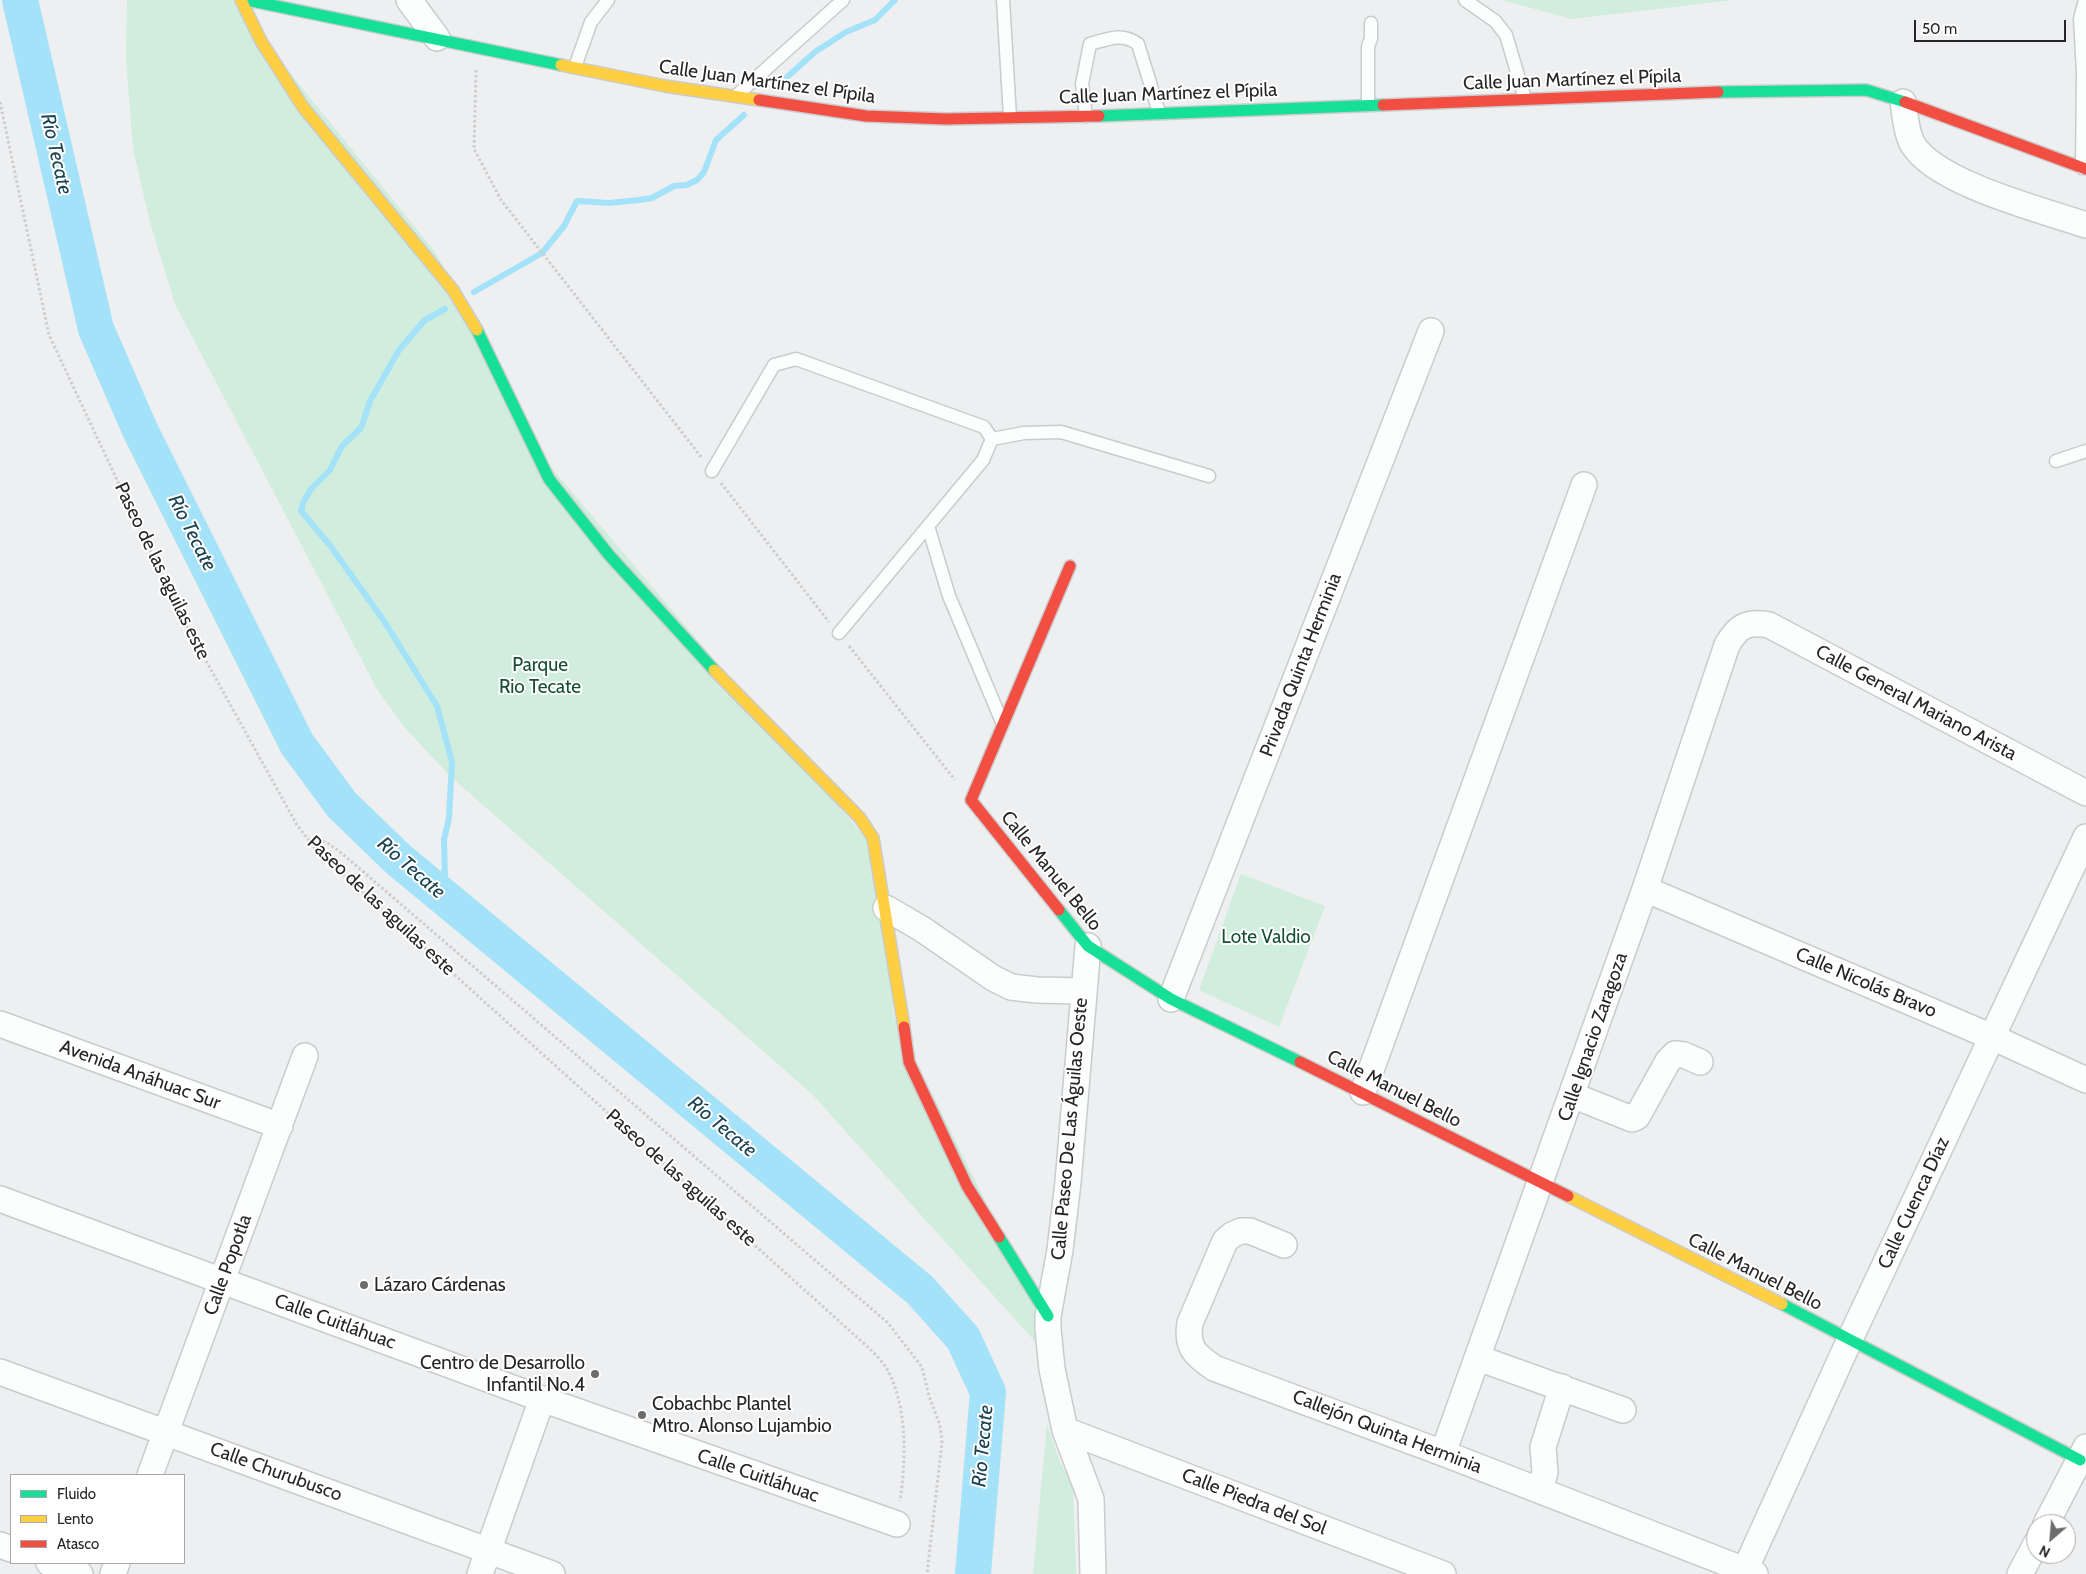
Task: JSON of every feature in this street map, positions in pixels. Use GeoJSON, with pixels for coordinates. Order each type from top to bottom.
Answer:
{"type":"FeatureCollection","features":[{"type":"Feature","properties":{"kind":"street"},"geometry":{"type":"LineString","coordinates":[[241,0],[261,41],[303,107],[453,290],[485,344],[548,479],[562,499],[586,530],[693,648],[860,818],[873,838],[886,908],[909,1062],[967,1186],[1048,1316]]}},
{"type":"Feature","properties":{"kind":"street","name":"Calle Juan Martínez el Pípila"},"geometry":{"type":"LineString","coordinates":[[247,0],[307,6],[477,48],[665,86],[866,116],[946,119],[1086,116],[1757,91],[1866,90],[2084,169]]}},
{"type":"Feature","properties":{"kind":"street"},"geometry":{"type":"LineString","coordinates":[[409,0],[437,38]]}},
{"type":"Feature","properties":{"kind":"street"},"geometry":{"type":"LineString","coordinates":[[1903,102],[1912,142],[1929,162],[1965,183],[2086,225]]}},
{"type":"Feature","properties":{"kind":"street","name":"Privada Quinta Herminia"},"geometry":{"type":"LineString","coordinates":[[1171,999],[1431,331]]}},
{"type":"Feature","properties":{"kind":"street"},"geometry":{"type":"LineString","coordinates":[[1363,1092],[1584,485]]}},
{"type":"Feature","properties":{"kind":"street"},"geometry":{"type":"LineString","coordinates":[[971,800],[1004,726],[1070,566]]}},
{"type":"Feature","properties":{"kind":"street","name":"Calle General Mariano Arista"},"geometry":{"type":"LineString","coordinates":[[1744,624],[1769,625],[2086,793]]}},
{"type":"Feature","properties":{"kind":"street","name":"Calle Ignacio Zaragoza"},"geometry":{"type":"LineString","coordinates":[[1443,1453],[1645,889],[1727,645],[1734,632],[1744,624]]}},
{"type":"Feature","properties":{"kind":"street","name":"Calle Manuel Bello"},"geometry":{"type":"LineString","coordinates":[[971,800],[1088,946],[1171,999],[1363,1092],[1850,1339],[2083,1453]]}},
{"type":"Feature","properties":{"kind":"street","name":"Calle Cuenca Díaz"},"geometry":{"type":"LineString","coordinates":[[1750,1572],[1850,1339],[2086,838]]}},
{"type":"Feature","properties":{"kind":"street","name":"Calle Nicolás Bravo"},"geometry":{"type":"LineString","coordinates":[[1645,889],[1992,1037],[2086,1080]]}},
{"type":"Feature","properties":{"kind":"street"},"geometry":{"type":"LineString","coordinates":[[886,908],[922,929],[993,978],[1010,986],[1037,990],[1083,991]]}},
{"type":"Feature","properties":{"kind":"street","name":"Calle Paseo De Las Águilas Oeste"},"geometry":{"type":"LineString","coordinates":[[1088,946],[1068,1182],[1060,1250],[1048,1316],[1052,1369],[1065,1430],[1091,1499],[1093,1574]]}},
{"type":"Feature","properties":{"kind":"street","name":"Avenida Anáhuac Sur"},"geometry":{"type":"LineString","coordinates":[[0,1024],[280,1126]]}},
{"type":"Feature","properties":{"kind":"street"},"geometry":{"type":"LineString","coordinates":[[1572,1095],[1632,1119],[1637,1118],[1668,1061],[1675,1054],[1684,1055],[1700,1062]]}},
{"type":"Feature","properties":{"kind":"street","name":"Calle Popotla"},"geometry":{"type":"LineString","coordinates":[[150,1474],[305,1056]]}},
{"type":"Feature","properties":{"kind":"street","name":"Calle Cuitláhuac"},"geometry":{"type":"LineString","coordinates":[[0,1199],[542,1399],[897,1524]]}},
{"type":"Feature","properties":{"kind":"street","name":"Callejón Quinta Herminia"},"geometry":{"type":"LineString","coordinates":[[1284,1245],[1250,1231],[1241,1231],[1225,1241],[1190,1322],[1188,1335],[1191,1347],[1198,1357],[1214,1368],[1443,1453],[1750,1572]]}},
{"type":"Feature","properties":{"kind":"street"},"geometry":{"type":"LineString","coordinates":[[1478,1358],[1623,1410]]}},
{"type":"Feature","properties":{"kind":"street","name":"Calle Churubusco"},"geometry":{"type":"LineString","coordinates":[[0,1372],[552,1574]]}},
{"type":"Feature","properties":{"kind":"street"},"geometry":{"type":"LineString","coordinates":[[1540,1490],[1545,1472],[1542,1447],[1562,1387]]}},
{"type":"Feature","properties":{"kind":"street"},"geometry":{"type":"LineString","coordinates":[[480,1574],[542,1399]]}},
{"type":"Feature","properties":{"kind":"street","name":"Calle Piedra del Sol"},"geometry":{"type":"LineString","coordinates":[[1065,1430],[1443,1574]]}},
{"type":"Feature","properties":{"kind":"street"},"geometry":{"type":"LineString","coordinates":[[2051,1514],[2083,1453]]}},
{"type":"Feature","properties":{"kind":"street"},"geometry":{"type":"LineString","coordinates":[[2020,1574],[2026,1563]]}},
{"type":"Feature","properties":{"kind":"street"},"geometry":{"type":"LineString","coordinates":[[52,1564],[80,1574]]}},
{"type":"Feature","properties":{"kind":"lane"},"geometry":{"type":"LineString","coordinates":[[575,67],[591,22],[608,0]]}},
{"type":"Feature","properties":{"kind":"lane"},"geometry":{"type":"LineString","coordinates":[[735,96],[843,0]]}},
{"type":"Feature","properties":{"kind":"lane"},"geometry":{"type":"LineString","coordinates":[[1003,0],[1010,117]]}},
{"type":"Feature","properties":{"kind":"lane"},"geometry":{"type":"LineString","coordinates":[[1465,0],[1495,21],[1506,35],[1525,99]]}},
{"type":"Feature","properties":{"kind":"lane"},"geometry":{"type":"LineString","coordinates":[[2084,169],[2084,112],[2080,19],[2085,0]]}},
{"type":"Feature","properties":{"kind":"lane"},"geometry":{"type":"LineString","coordinates":[[1368,104],[1368,47],[1371,38],[1371,23]]}},
{"type":"Feature","properties":{"kind":"lane"},"geometry":{"type":"LineString","coordinates":[[1086,116],[1082,84],[1090,44],[1120,36],[1130,38],[1138,44],[1159,112]]}},
{"type":"Feature","properties":{"kind":"lane"},"geometry":{"type":"LineString","coordinates":[[712,471],[774,365],[796,359],[984,427],[992,439]]}},
{"type":"Feature","properties":{"kind":"lane"},"geometry":{"type":"LineString","coordinates":[[992,439],[1024,433],[1061,432],[1209,476]]}},
{"type":"Feature","properties":{"kind":"lane"},"geometry":{"type":"LineString","coordinates":[[839,634],[983,460],[992,439]]}},
{"type":"Feature","properties":{"kind":"lane"},"geometry":{"type":"LineString","coordinates":[[2056,461],[2086,451]]}},
{"type":"Feature","properties":{"kind":"lane"},"geometry":{"type":"LineString","coordinates":[[928,526],[949,596],[1004,726]]}},
{"type":"Feature","properties":{"kind":"path"},"geometry":{"type":"LineString","coordinates":[[477,48],[474,148],[501,200],[839,634],[971,800]]}},
{"type":"Feature","properties":{"kind":"path","name":"Paseo de las aguilas este"},"geometry":{"type":"LineString","coordinates":[[0,102],[49,336],[179,612],[297,825],[337,868],[863,1342],[882,1362],[887,1369],[897,1396],[905,1440],[904,1474],[897,1524]]}},
{"type":"Feature","properties":{"kind":"path"},"geometry":{"type":"LineString","coordinates":[[308,839],[326,842],[339,852],[888,1323],[922,1367],[929,1396],[940,1425],[942,1442],[927,1574]]}},
{"type":"Feature","properties":{"kind":"green space","name":"Parque Rio Tecate"},"geometry":{"type":"Polygon","coordinates":[[[127,0],[245,0],[281,62],[436,253],[538,452],[874,848],[894,1017],[1026,1283],[1049,1357],[812,1094],[450,776],[405,728],[377,689],[175,304],[150,222],[133,149],[126,60],[127,0]]]}},
{"type":"Feature","properties":{"kind":"green space"},"geometry":{"type":"Polygon","coordinates":[[[1502,0],[1733,0],[1572,19],[1502,0]]]}},
{"type":"Feature","properties":{"kind":"green space","name":"Lote Valdio"},"geometry":{"type":"Polygon","coordinates":[[[1241,874],[1325,906],[1279,1027],[1199,990],[1241,874]]]}},
{"type":"Feature","properties":{"kind":"green space"},"geometry":{"type":"Polygon","coordinates":[[[1047,1424],[1060,1462],[1073,1487],[1076,1574],[1033,1574],[1047,1424]]]}},
{"type":"Feature","properties":{"kind":"waterway","name":"Río Tecate"},"geometry":{"type":"LineString","coordinates":[[20,0],[96,329],[140,430],[297,744],[342,805],[399,860],[920,1290],[963,1338],[988,1392],[973,1574]]}},
{"type":"Feature","properties":{"kind":"waterway"},"geometry":{"type":"LineString","coordinates":[[777,86],[815,52],[846,32],[875,20],[895,0]]}},
{"type":"Feature","properties":{"kind":"waterway"},"geometry":{"type":"LineString","coordinates":[[474,292],[542,253],[564,226],[577,201],[609,203],[652,198],[674,186],[687,185],[697,180],[704,172],[716,140],[744,115]]}},
{"type":"Feature","properties":{"kind":"waterway"},"geometry":{"type":"LineString","coordinates":[[445,309],[425,320],[399,350],[370,401],[361,428],[342,446],[330,470],[311,489],[301,511],[329,544],[384,621],[437,706],[452,762],[449,818],[444,840],[445,880],[450,901]]}},
{"type":"Feature","properties":{"kind":"traffic: fast"},"geometry":{"type":"LineString","coordinates":[[247,0],[561,65]]}},
{"type":"Feature","properties":{"kind":"traffic: fast"},"geometry":{"type":"LineString","coordinates":[[1718,92],[1866,90],[1905,102]]}},
{"type":"Feature","properties":{"kind":"traffic: fast"},"geometry":{"type":"LineString","coordinates":[[1099,116],[1383,105]]}},
{"type":"Feature","properties":{"kind":"traffic: fast"},"geometry":{"type":"LineString","coordinates":[[477,330],[549,479],[609,555],[714,670]]}},
{"type":"Feature","properties":{"kind":"traffic: fast"},"geometry":{"type":"LineString","coordinates":[[1059,910],[1088,946],[1171,999],[1300,1062]]}},
{"type":"Feature","properties":{"kind":"traffic: fast"},"geometry":{"type":"LineString","coordinates":[[999,1237],[1048,1316]]}},
{"type":"Feature","properties":{"kind":"traffic: fast"},"geometry":{"type":"LineString","coordinates":[[1782,1304],[2080,1460]]}},
{"type":"Feature","properties":{"kind":"traffic: slow"},"geometry":{"type":"LineString","coordinates":[[241,0],[261,41],[303,107],[453,290],[477,330]]}},
{"type":"Feature","properties":{"kind":"traffic: slow"},"geometry":{"type":"LineString","coordinates":[[561,65],[665,86],[759,100]]}},
{"type":"Feature","properties":{"kind":"traffic: slow"},"geometry":{"type":"LineString","coordinates":[[714,670],[860,818],[873,838],[904,1027]]}},
{"type":"Feature","properties":{"kind":"traffic: slow"},"geometry":{"type":"LineString","coordinates":[[1568,1196],[1782,1304]]}},
{"type":"Feature","properties":{"kind":"traffic: jam"},"geometry":{"type":"LineString","coordinates":[[1383,105],[1718,92]]}},
{"type":"Feature","properties":{"kind":"traffic: jam"},"geometry":{"type":"LineString","coordinates":[[759,100],[866,116],[946,119],[1099,116]]}},
{"type":"Feature","properties":{"kind":"traffic: jam"},"geometry":{"type":"LineString","coordinates":[[1905,102],[2086,169]]}},
{"type":"Feature","properties":{"kind":"traffic: jam"},"geometry":{"type":"LineString","coordinates":[[1059,910],[971,800],[1070,566]]}},
{"type":"Feature","properties":{"kind":"traffic: jam"},"geometry":{"type":"LineString","coordinates":[[904,1027],[909,1062],[967,1186],[999,1237]]}},
{"type":"Feature","properties":{"kind":"traffic: jam"},"geometry":{"type":"LineString","coordinates":[[1300,1062],[1568,1196]]}},
{"type":"Feature","properties":{"kind":"place","name":"Lázaro Cárdenas"},"geometry":{"type":"Point","coordinates":[364,1285]}},
{"type":"Feature","properties":{"kind":"place","name":"Centro de Desarrollo Infantil No.4"},"geometry":{"type":"Point","coordinates":[595,1374]}},
{"type":"Feature","properties":{"kind":"place","name":"Cobachbc Plantel Mtro. Alonso Lujambio"},"geometry":{"type":"Point","coordinates":[642,1415]}}]}
